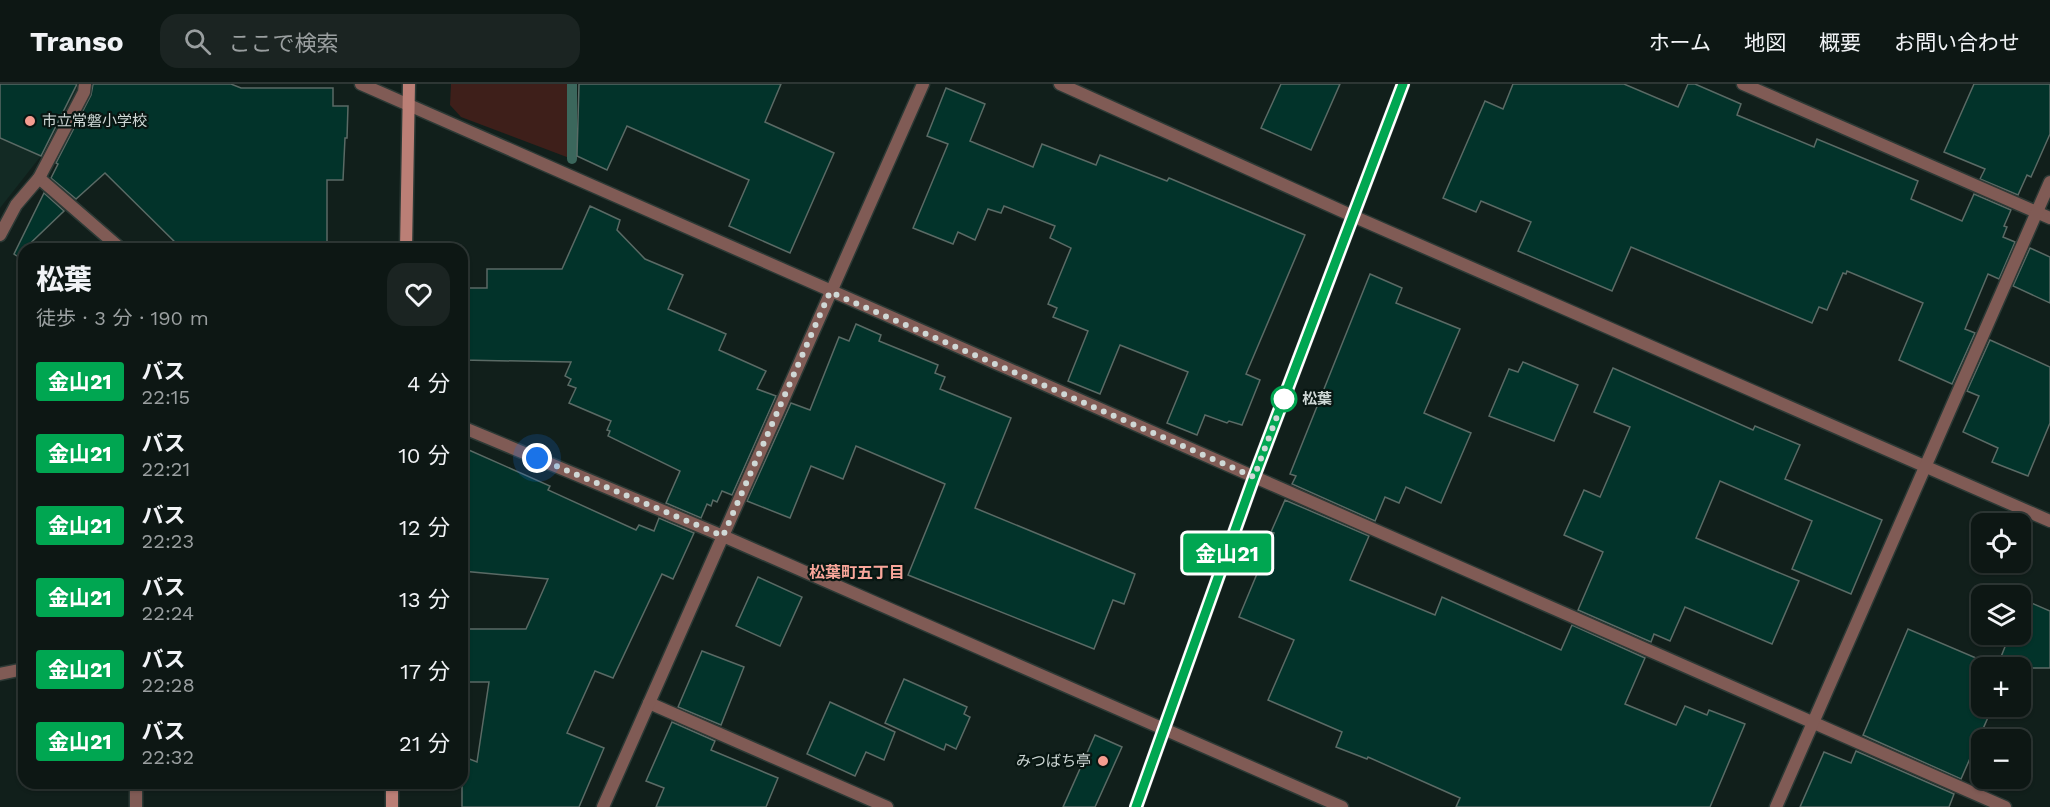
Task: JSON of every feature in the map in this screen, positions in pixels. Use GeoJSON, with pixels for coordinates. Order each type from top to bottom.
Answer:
{"type":"FeatureCollection","features":[{"type":"Feature","properties":{"kind":"street"},"geometry":{"type":"LineString","coordinates":[[0,235],[16,205],[39,178],[84,92],[85,84]]}},
{"type":"Feature","properties":{"kind":"street"},"geometry":{"type":"LineString","coordinates":[[361,84],[2005,807]]}},
{"type":"Feature","properties":{"kind":"street"},"geometry":{"type":"LineString","coordinates":[[406,243],[409,84]]}},
{"type":"Feature","properties":{"kind":"street"},"geometry":{"type":"LineString","coordinates":[[603,807],[923,84]]}},
{"type":"Feature","properties":{"kind":"street"},"geometry":{"type":"LineString","coordinates":[[1060,84],[1354,217],[2050,521]]}},
{"type":"Feature","properties":{"kind":"street"},"geometry":{"type":"LineString","coordinates":[[1136,807],[1254,477],[1403,84]]}},
{"type":"Feature","properties":{"kind":"street"},"geometry":{"type":"LineString","coordinates":[[1743,84],[2050,218]]}},
{"type":"Feature","properties":{"kind":"street"},"geometry":{"type":"LineString","coordinates":[[39,178],[115,243]]}},
{"type":"Feature","properties":{"kind":"street"},"geometry":{"type":"LineString","coordinates":[[1776,807],[2050,182]]}},
{"type":"Feature","properties":{"kind":"street"},"geometry":{"type":"LineString","coordinates":[[468,430],[723,536],[1342,807]]}},
{"type":"Feature","properties":{"kind":"street"},"geometry":{"type":"LineString","coordinates":[[0,674],[18,670]]}},
{"type":"Feature","properties":{"kind":"street"},"geometry":{"type":"LineString","coordinates":[[649,703],[887,807]]}},
{"type":"Feature","properties":{"kind":"street"},"geometry":{"type":"LineString","coordinates":[[136,789],[136,807]]}},
{"type":"Feature","properties":{"kind":"street"},"geometry":{"type":"LineString","coordinates":[[392,789],[392,807]]}},
{"type":"Feature","properties":{"kind":"shaded area","name":"市立常磐小学校"},"geometry":{"type":"Polygon","coordinates":[[[0,84],[76,84],[77,89],[44,152],[0,208],[0,84]]]}},
{"type":"Feature","properties":{"kind":"shaded area"},"geometry":{"type":"Polygon","coordinates":[[[451,84],[572,84],[572,159],[461,117],[450,105],[451,84]]]}},
{"type":"Feature","properties":{"kind":"building","name":"市立常磐小学校"},"geometry":{"type":"Polygon","coordinates":[[[0,84],[77,84],[41,156],[0,138],[0,84]]]}},
{"type":"Feature","properties":{"kind":"building"},"geometry":{"type":"Polygon","coordinates":[[[93,84],[231,84],[241,88],[333,88],[333,106],[348,106],[347,138],[345,138],[343,180],[327,180],[327,243],[176,243],[105,173],[76,199],[51,178],[58,164],[56,163],[91,95],[93,84]]]}},
{"type":"Feature","properties":{"kind":"building"},"geometry":{"type":"Polygon","coordinates":[[[579,84],[781,84],[765,122],[834,153],[790,253],[729,226],[749,180],[627,126],[607,170],[577,156],[579,84]]]}},
{"type":"Feature","properties":{"kind":"building"},"geometry":{"type":"Polygon","coordinates":[[[1281,84],[1340,84],[1311,150],[1261,128],[1281,84]]]}},
{"type":"Feature","properties":{"kind":"building"},"geometry":{"type":"Polygon","coordinates":[[[1513,84],[1624,84],[1678,107],[1688,84],[1695,84],[1741,104],[1737,115],[1814,147],[1817,139],[1918,181],[1911,199],[1962,221],[1974,194],[2011,210],[2004,226],[2007,227],[2003,237],[2015,242],[1999,279],[1988,274],[1965,329],[1975,333],[1952,384],[1899,360],[1923,303],[1847,271],[1846,274],[1843,273],[1827,310],[1819,307],[1812,323],[1631,247],[1612,291],[1518,251],[1531,222],[1481,201],[1476,212],[1443,198],[1485,101],[1503,109],[1513,84]]]}},
{"type":"Feature","properties":{"kind":"building"},"geometry":{"type":"Polygon","coordinates":[[[1974,84],[2050,84],[2050,134],[2031,177],[2027,175],[2018,195],[1980,179],[1985,169],[1944,152],[1974,84]]]}},
{"type":"Feature","properties":{"kind":"building"},"geometry":{"type":"Polygon","coordinates":[[[946,88],[985,104],[970,141],[1033,167],[1042,144],[1096,165],[1100,155],[1167,181],[1169,178],[1305,235],[1246,374],[1260,380],[1242,425],[1229,421],[1227,423],[1205,415],[1197,435],[1167,423],[1188,372],[1120,345],[1100,394],[1068,381],[1088,331],[1053,317],[1057,308],[1048,304],[1071,248],[1050,238],[1055,226],[1004,206],[1001,213],[988,209],[975,240],[958,232],[953,244],[913,228],[948,144],[927,136],[946,88]]]}},
{"type":"Feature","properties":{"kind":"building"},"geometry":{"type":"Polygon","coordinates":[[[44,193],[64,211],[31,243],[19,243],[44,193]]]}},
{"type":"Feature","properties":{"kind":"building"},"geometry":{"type":"Polygon","coordinates":[[[590,206],[620,220],[617,230],[645,259],[683,275],[668,309],[726,334],[719,350],[766,371],[757,389],[776,396],[732,495],[722,491],[717,502],[713,500],[711,506],[707,504],[701,518],[666,503],[680,471],[608,436],[610,431],[607,430],[611,421],[569,403],[576,388],[568,385],[571,379],[565,376],[571,362],[468,360],[468,288],[487,288],[487,269],[562,269],[590,206]]]}},
{"type":"Feature","properties":{"kind":"building"},"geometry":{"type":"Polygon","coordinates":[[[2030,248],[2050,257],[2050,303],[2013,286],[2030,248]]]}},
{"type":"Feature","properties":{"kind":"building"},"geometry":{"type":"Polygon","coordinates":[[[1370,274],[1402,288],[1396,303],[1460,329],[1424,413],[1471,433],[1441,503],[1406,487],[1399,503],[1385,497],[1375,521],[1292,484],[1296,476],[1290,474],[1370,274]]]}},
{"type":"Feature","properties":{"kind":"building"},"geometry":{"type":"Polygon","coordinates":[[[856,324],[881,335],[879,341],[938,365],[935,373],[945,377],[940,389],[1011,418],[975,508],[1135,574],[1124,604],[1113,600],[1094,649],[908,575],[945,484],[856,446],[843,479],[811,466],[790,518],[747,501],[791,403],[810,410],[839,337],[849,341],[856,324]]]}},
{"type":"Feature","properties":{"kind":"building"},"geometry":{"type":"Polygon","coordinates":[[[1990,340],[2050,367],[2050,423],[2028,476],[1992,462],[1998,448],[1963,432],[1979,396],[1967,391],[1990,340]]]}},
{"type":"Feature","properties":{"kind":"building"},"geometry":{"type":"Polygon","coordinates":[[[1523,362],[1578,385],[1554,441],[1489,416],[1509,369],[1518,372],[1523,362]]]}},
{"type":"Feature","properties":{"kind":"building"},"geometry":{"type":"Polygon","coordinates":[[[1613,368],[1753,430],[1755,426],[1800,445],[1785,479],[1882,520],[1851,594],[1792,569],[1812,521],[1720,481],[1696,538],[1799,581],[1772,644],[1685,607],[1670,641],[1654,634],[1651,642],[1578,610],[1603,552],[1564,535],[1584,490],[1600,497],[1630,427],[1594,412],[1613,368]]]}},
{"type":"Feature","properties":{"kind":"building"},"geometry":{"type":"Polygon","coordinates":[[[468,450],[550,486],[548,490],[636,530],[639,525],[654,531],[659,518],[694,533],[673,579],[662,574],[613,678],[595,671],[567,733],[604,748],[579,807],[462,807],[462,789],[468,789],[468,758],[477,762],[489,682],[468,682],[468,629],[526,629],[548,579],[468,572],[468,450]]]}},
{"type":"Feature","properties":{"kind":"building"},"geometry":{"type":"Polygon","coordinates":[[[1285,500],[1369,536],[1350,580],[1435,615],[1442,597],[1561,650],[1572,625],[1645,658],[1625,704],[1676,725],[1685,706],[1707,715],[1709,710],[1745,724],[1710,807],[1456,807],[1460,798],[1368,757],[1367,759],[1336,747],[1342,732],[1268,700],[1294,640],[1239,617],[1274,533],[1271,532],[1285,500]]]}},
{"type":"Feature","properties":{"kind":"building"},"geometry":{"type":"Polygon","coordinates":[[[758,577],[802,597],[780,646],[736,626],[758,577]]]}},
{"type":"Feature","properties":{"kind":"building"},"geometry":{"type":"Polygon","coordinates":[[[2031,603],[2050,611],[2050,668],[2031,668],[2031,657],[2001,657],[2006,645],[2031,645],[2031,603]]]}},
{"type":"Feature","properties":{"kind":"building"},"geometry":{"type":"Polygon","coordinates":[[[1908,629],[1974,657],[1971,657],[1971,717],[1988,717],[1983,729],[1971,729],[1971,756],[1961,779],[1863,735],[1908,629]]]}},
{"type":"Feature","properties":{"kind":"building"},"geometry":{"type":"Polygon","coordinates":[[[702,651],[744,667],[721,725],[678,707],[702,651]]]}},
{"type":"Feature","properties":{"kind":"building"},"geometry":{"type":"Polygon","coordinates":[[[904,679],[967,707],[964,714],[970,717],[956,749],[946,744],[944,750],[885,723],[904,679]]]}},
{"type":"Feature","properties":{"kind":"building"},"geometry":{"type":"Polygon","coordinates":[[[830,702],[895,732],[884,760],[866,752],[855,776],[807,754],[830,702]]]}},
{"type":"Feature","properties":{"kind":"building"},"geometry":{"type":"Polygon","coordinates":[[[672,722],[715,741],[711,750],[778,778],[766,807],[656,807],[664,788],[646,781],[672,722]]]}},
{"type":"Feature","properties":{"kind":"building"},"geometry":{"type":"Polygon","coordinates":[[[1095,735],[1122,747],[1095,807],[1063,807],[1095,735]]]}},
{"type":"Feature","properties":{"kind":"building"},"geometry":{"type":"Polygon","coordinates":[[[1856,751],[1954,794],[1949,807],[1800,807],[1824,752],[1851,763],[1856,751]]]}},
{"type":"Feature","properties":{"kind":"waterway"},"geometry":{"type":"LineString","coordinates":[[572,84],[572,159]]}},
{"type":"Feature","properties":{"kind":"bus line","name":"金山21"},"geometry":{"type":"LineString","coordinates":[[1136,807],[1254,477],[1403,84]]}},
{"type":"Feature","properties":{"kind":"place","name":"市立常磐小学校"},"geometry":{"type":"Point","coordinates":[30,121]}},
{"type":"Feature","properties":{"kind":"place","name":"松葉"},"geometry":{"type":"Point","coordinates":[1284,399]}},
{"type":"Feature","properties":{"kind":"place","name":"みつばち亭"},"geometry":{"type":"Point","coordinates":[1103,761]}},
{"type":"Feature","properties":{"kind":"district","name":"松葉町五丁目"},"geometry":{"type":"Point","coordinates":[857,572]}},
{"type":"Feature","properties":{"kind":"route"},"geometry":{"type":"LineString","coordinates":[[537,458],[723,536],[830,292],[1254,477],[1287,390],[1284,399]]}}]}
